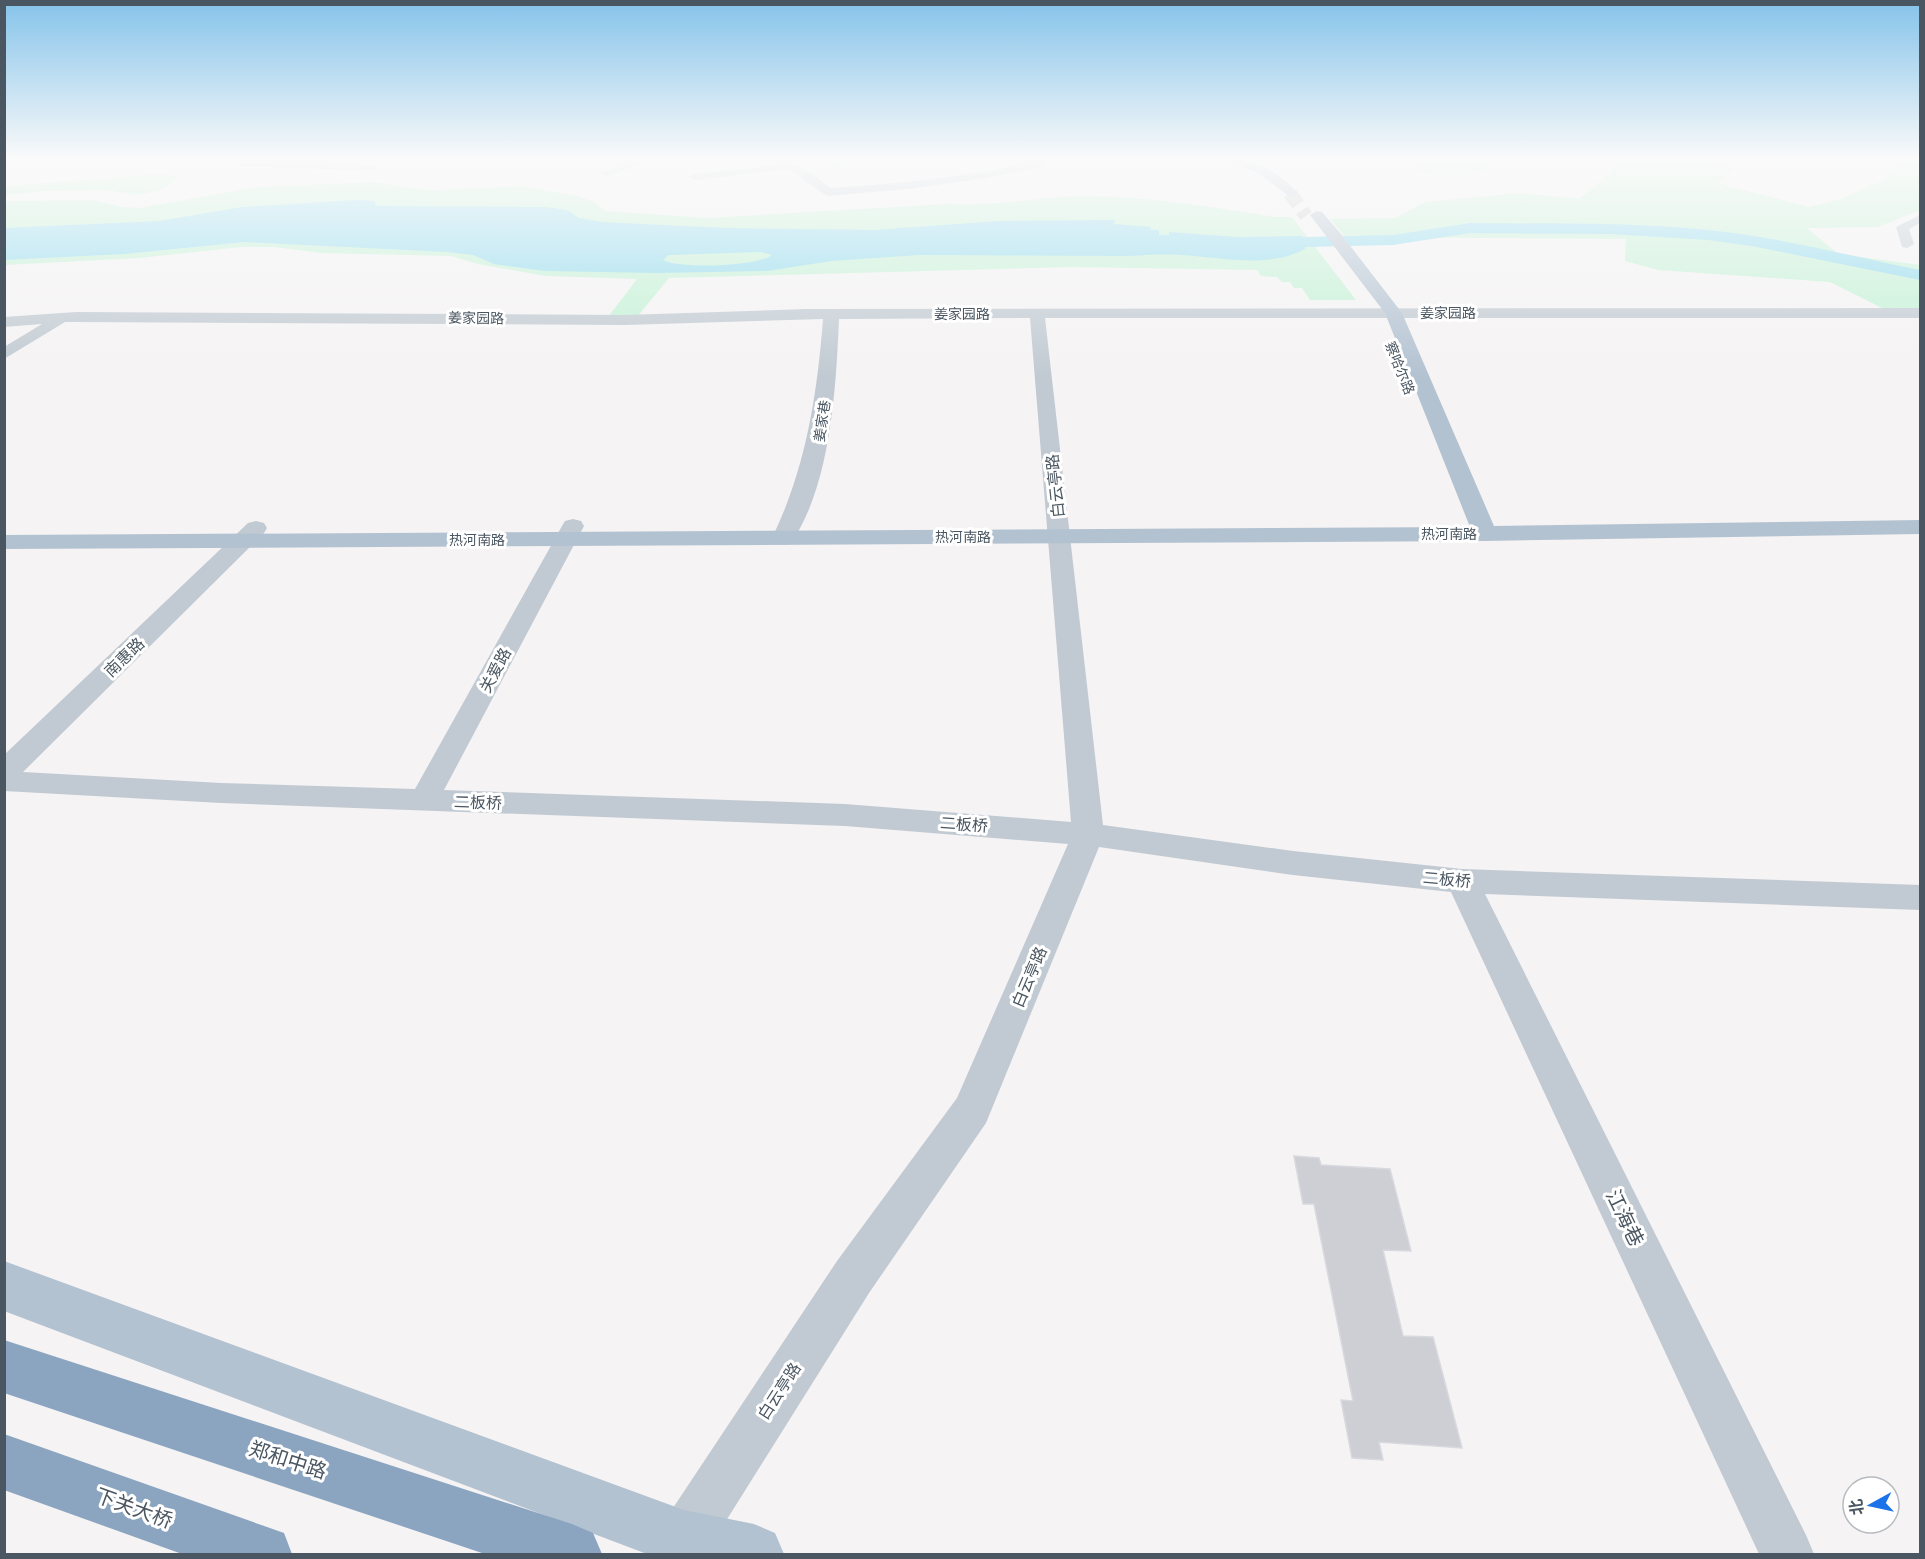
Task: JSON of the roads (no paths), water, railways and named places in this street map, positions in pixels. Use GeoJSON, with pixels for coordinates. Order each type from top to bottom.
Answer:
{"type":"FeatureCollection","features":[{"type":"Feature","properties":{"kind":"highway","name":"郑和中路"},"geometry":{"type":"LineString","coordinates":[[4,1366],[572,1554]]}},
{"type":"Feature","properties":{"kind":"highway","name":"下关大桥"},"geometry":{"type":"LineString","coordinates":[[4,1462],[263,1554]]}},
{"type":"Feature","properties":{"kind":"main road","name":"察哈尔路"},"geometry":{"type":"LineString","coordinates":[[1326,232],[1386,313],[1475,530]]}},
{"type":"Feature","properties":{"kind":"main road","name":"热河南路"},"geometry":{"type":"LineString","coordinates":[[1475,530],[1920,521]]}},
{"type":"Feature","properties":{"kind":"main road","name":"热河南路"},"geometry":{"type":"LineString","coordinates":[[4,542],[250,534],[1920,527]]}},
{"type":"Feature","properties":{"kind":"main road","name":"热河南路"},"geometry":{"type":"LineString","coordinates":[[4,529],[250,534]]}},
{"type":"Feature","properties":{"kind":"main road"},"geometry":{"type":"LineString","coordinates":[[4,1286],[682,1547],[754,1554]]}},
{"type":"Feature","properties":{"kind":"street"},"geometry":{"type":"LineString","coordinates":[[1903,232],[1907,244]]}},
{"type":"Feature","properties":{"kind":"street","name":"姜家园路"},"geometry":{"type":"LineString","coordinates":[[4,322],[65,318],[625,320],[831,314],[1920,313]]}},
{"type":"Feature","properties":{"kind":"street","name":"姜家巷"},"geometry":{"type":"LineString","coordinates":[[787,531],[818,448],[828,383],[831,314]]}},
{"type":"Feature","properties":{"kind":"street","name":"白云亭路"},"geometry":{"type":"LineString","coordinates":[[682,1547],[853,1277],[972,1110],[1088,834],[1037,314]]}},
{"type":"Feature","properties":{"kind":"street"},"geometry":{"type":"LineString","coordinates":[[4,354],[65,318]]}},
{"type":"Feature","properties":{"kind":"street","name":"关爱路"},"geometry":{"type":"LineString","coordinates":[[424,800],[569,532]]}},
{"type":"Feature","properties":{"kind":"street","name":"南惠路"},"geometry":{"type":"LineString","coordinates":[[4,773],[250,534]]}},
{"type":"Feature","properties":{"kind":"street","name":"二板桥"},"geometry":{"type":"LineString","coordinates":[[4,781],[424,800],[845,815],[1088,834],[1293,863],[1462,881],[1920,897]]}},
{"type":"Feature","properties":{"kind":"street","name":"江海巷"},"geometry":{"type":"LineString","coordinates":[[1462,881],[1787,1554]]}},
{"type":"Feature","properties":{"kind":"water"},"geometry":{"type":"Polygon","coordinates":[[[5,232],[1159,232],[1159,235],[1169,235],[1169,232],[1237,237],[1302,236],[1306,242],[1305,249],[1291,255],[1260,260],[1167,255],[919,255],[831,261],[767,271],[656,273],[545,271],[494,264],[473,255],[448,252],[244,242],[124,254],[5,260],[5,232]],[[761,252],[669,255],[663,260],[701,266],[735,264],[772,255],[761,252]]]}},
{"type":"Feature","properties":{"kind":"waterway"},"geometry":{"type":"LineString","coordinates":[[1257,247],[1306,242],[1393,240],[1438,232]]}},
{"type":"Feature","properties":{"kind":"waterway"},"geometry":{"type":"LineString","coordinates":[[1654,232],[1708,235],[1752,241],[1920,275]]}}]}
